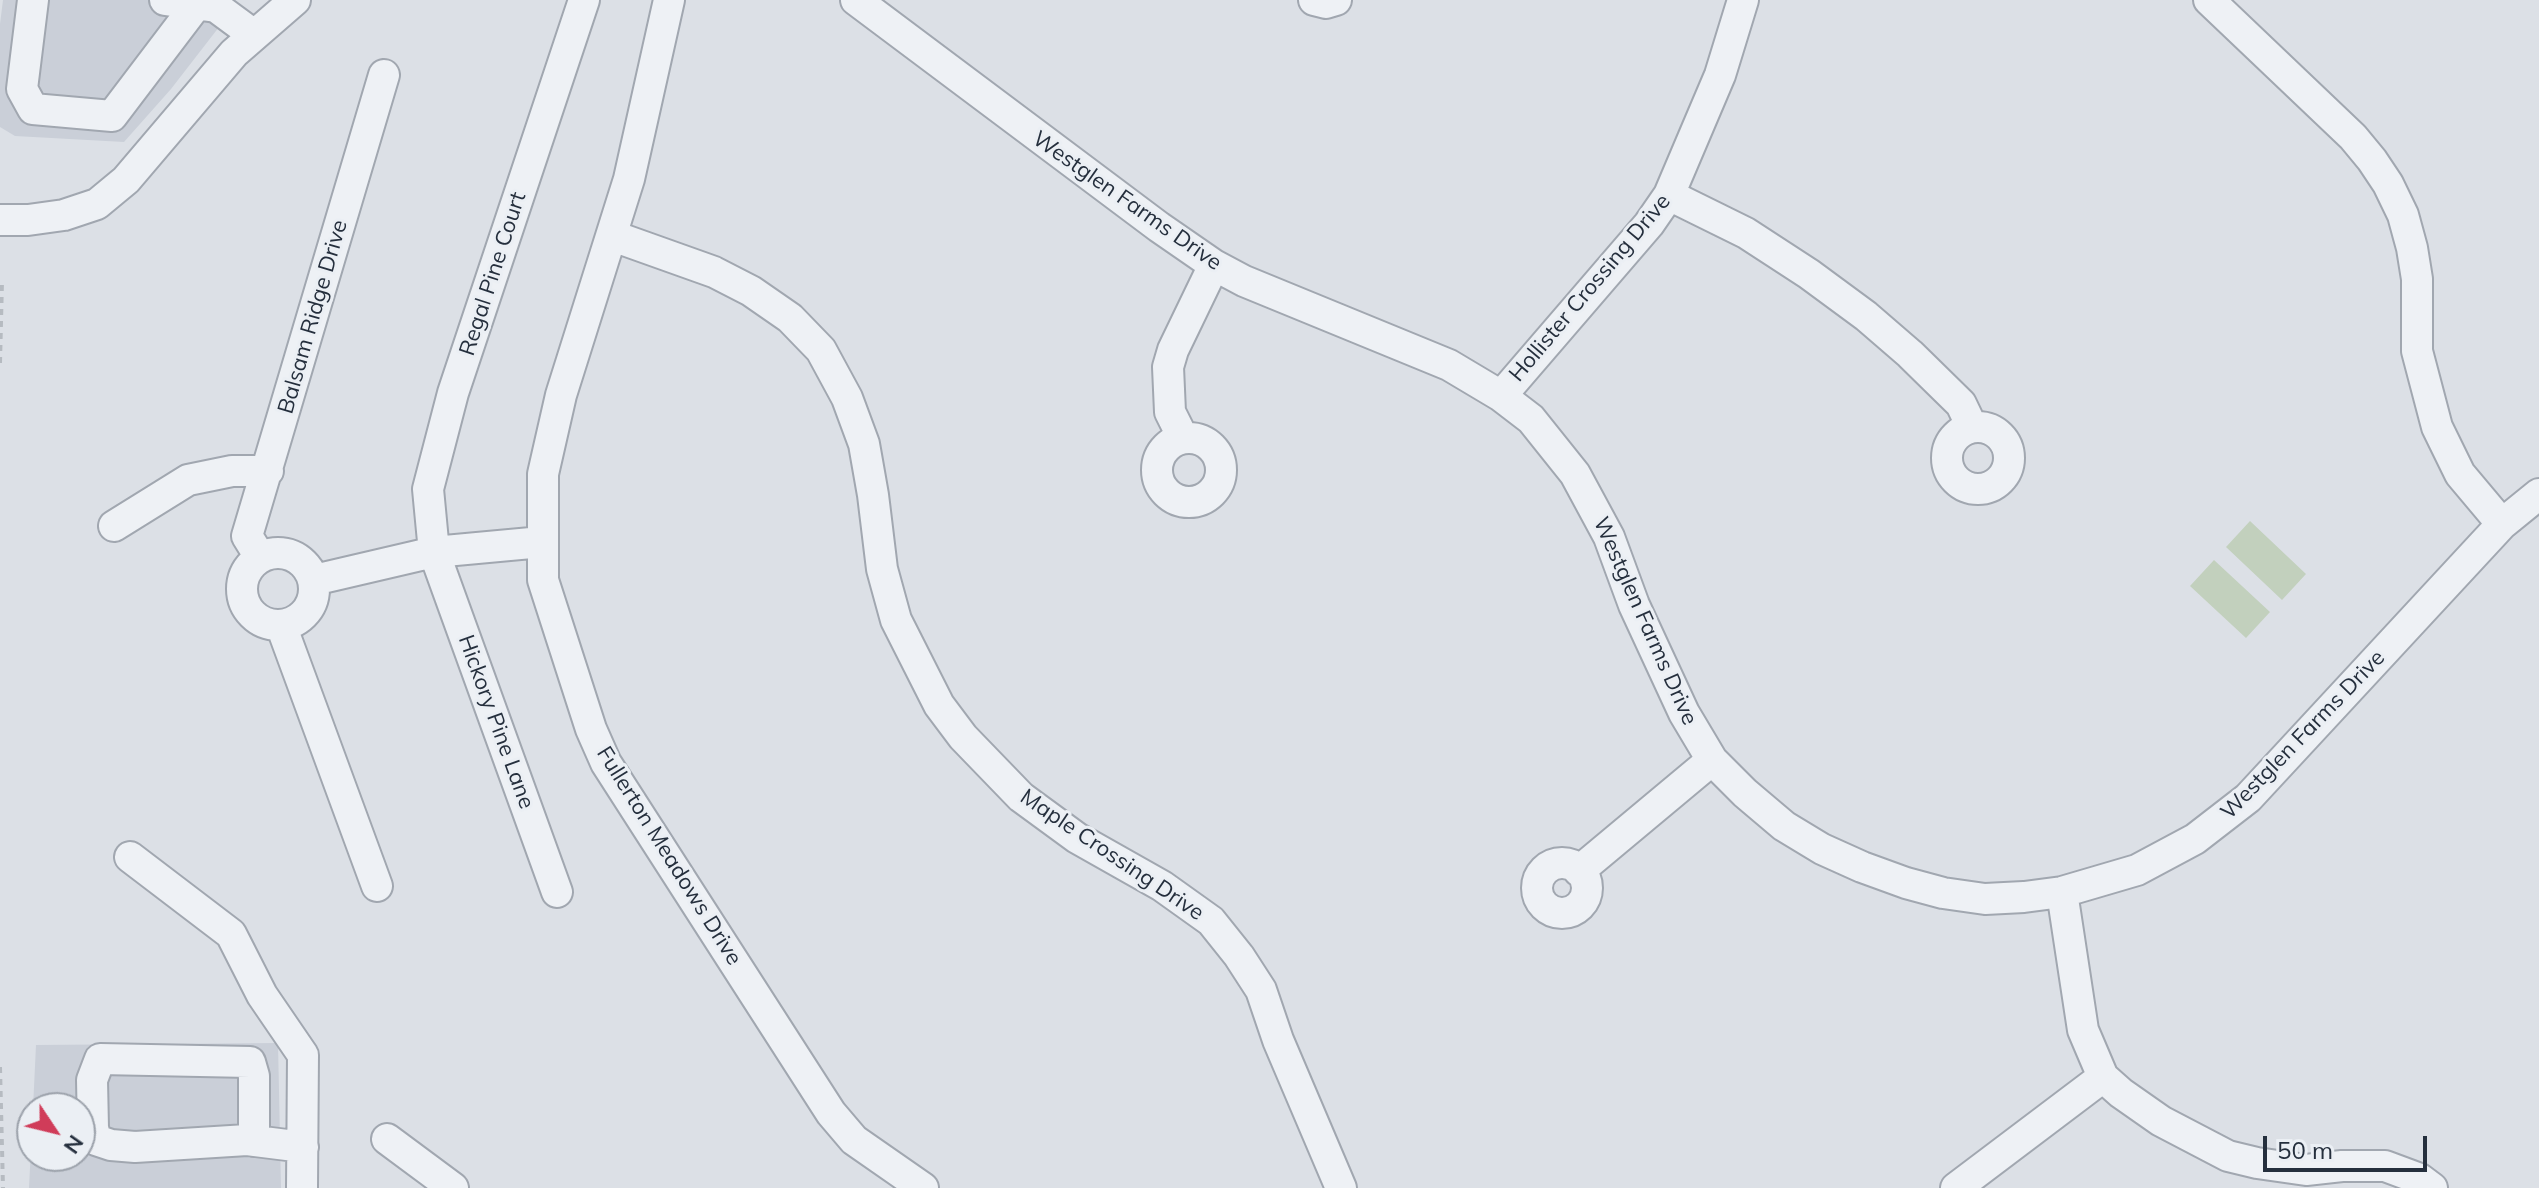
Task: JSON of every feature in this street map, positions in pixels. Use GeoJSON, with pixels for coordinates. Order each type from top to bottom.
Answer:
{"type":"FeatureCollection","features":[{"type":"Feature","properties":{"kind":"street"},"geometry":{"type":"LineString","coordinates":[[33,0],[22,89],[33,109],[112,116],[197,4]]}},
{"type":"Feature","properties":{"kind":"street"},"geometry":{"type":"LineString","coordinates":[[165,0],[197,4]]}},
{"type":"Feature","properties":{"kind":"street"},"geometry":{"type":"LineString","coordinates":[[0,220],[64,215],[97,204],[126,180],[244,44],[295,0]]}},
{"type":"Feature","properties":{"kind":"street","name":"Regal Pine Court"},"geometry":{"type":"LineString","coordinates":[[434,552],[428,489],[453,393],[584,0]]}},
{"type":"Feature","properties":{"kind":"street","name":"Fullerton Meadows Drive"},"geometry":{"type":"LineString","coordinates":[[669,0],[629,179],[561,395],[543,474],[543,580],[591,729],[606,763],[831,1113],[854,1140],[923,1188]]}},
{"type":"Feature","properties":{"kind":"street","name":"Westglen Farms Drive"},"geometry":{"type":"LineString","coordinates":[[856,0],[1214,265],[1244,281],[1449,365],[1501,396],[1531,419],[1575,474],[1609,537],[1634,605],[1684,713],[1712,760],[1784,826],[1822,849],[1862,867],[1943,893],[1985,899],[2062,892],[2137,870],[2195,839],[2248,798],[2502,524],[2539,494]]}},
{"type":"Feature","properties":{"kind":"street"},"geometry":{"type":"LineString","coordinates":[[1314,0],[1326,3],[1336,0]]}},
{"type":"Feature","properties":{"kind":"street","name":"Hollister Crossing Drive"},"geometry":{"type":"LineString","coordinates":[[1501,396],[1649,224],[1669,195],[1720,75],[1743,0]]}},
{"type":"Feature","properties":{"kind":"street"},"geometry":{"type":"LineString","coordinates":[[2209,0],[2353,137],[2388,184],[2403,215],[2412,248],[2417,279],[2417,351],[2437,427],[2460,474],[2502,524]]}},
{"type":"Feature","properties":{"kind":"street"},"geometry":{"type":"LineString","coordinates":[[197,4],[202,20],[244,44]]}},
{"type":"Feature","properties":{"kind":"street","name":"Balsam Ridge Drive"},"geometry":{"type":"LineString","coordinates":[[260,557],[247,536],[384,75]]}},
{"type":"Feature","properties":{"kind":"street"},"geometry":{"type":"LineString","coordinates":[[1669,195],[1746,233],[1866,316],[1961,404],[1972,427]]}},
{"type":"Feature","properties":{"kind":"street","name":"Maple Crossing Drive"},"geometry":{"type":"LineString","coordinates":[[613,236],[714,272],[751,291],[790,318],[821,350],[847,398],[864,444],[882,569],[896,620],[939,705],[963,737],[1021,797],[1077,838],[1162,886],[1211,921],[1261,990],[1278,1040],[1341,1188]]}},
{"type":"Feature","properties":{"kind":"street"},"geometry":{"type":"LineString","coordinates":[[1183,438],[1170,412],[1168,367],[1173,350],[1214,265]]}},
{"type":"Feature","properties":{"kind":"street"},"geometry":{"type":"LineString","coordinates":[[114,526],[188,480],[232,471],[268,471]]}},
{"type":"Feature","properties":{"kind":"street"},"geometry":{"type":"LineString","coordinates":[[314,580],[434,552],[542,542]]}},
{"type":"Feature","properties":{"kind":"street"},"geometry":{"type":"LineString","coordinates":[[281,552],[294,556],[304,563],[314,580],[311,605],[304,615],[293,622],[269,624],[257,619],[244,601],[244,576],[260,557],[281,552]]}},
{"type":"Feature","properties":{"kind":"street","name":"Hickory Pine Lane"},"geometry":{"type":"LineString","coordinates":[[434,552],[557,892]]}},
{"type":"Feature","properties":{"kind":"street"},"geometry":{"type":"LineString","coordinates":[[281,625],[377,886]]}},
{"type":"Feature","properties":{"kind":"street"},"geometry":{"type":"LineString","coordinates":[[1579,871],[1712,760]]}},
{"type":"Feature","properties":{"kind":"street"},"geometry":{"type":"LineString","coordinates":[[130,857],[231,934],[262,995],[303,1055],[302,1188]]}},
{"type":"Feature","properties":{"kind":"street"},"geometry":{"type":"LineString","coordinates":[[2062,892],[2083,1030],[2103,1077],[2161,1121],[2228,1156],[2307,1179],[2342,1166],[2385,1166],[2420,1179],[2432,1188]]}},
{"type":"Feature","properties":{"kind":"street"},"geometry":{"type":"LineString","coordinates":[[254,1141],[254,1076],[250,1062],[100,1059],[92,1080],[96,1140],[135,1147],[254,1141],[303,1147]]}},
{"type":"Feature","properties":{"kind":"street"},"geometry":{"type":"LineString","coordinates":[[1956,1188],[2103,1077]]}},
{"type":"Feature","properties":{"kind":"street"},"geometry":{"type":"LineString","coordinates":[[387,1139],[453,1188]]}},
{"type":"Feature","properties":{"kind":"path"},"geometry":{"type":"LineString","coordinates":[[0,363],[2,281]]}},
{"type":"Feature","properties":{"kind":"path"},"geometry":{"type":"LineString","coordinates":[[0,1067],[3,1188]]}},
{"type":"Feature","properties":{"kind":"shaded area"},"geometry":{"type":"Polygon","coordinates":[[[3,0],[223,0],[233,9],[171,89],[124,142],[15,136],[0,127],[0,24],[3,0]]]}},
{"type":"Feature","properties":{"kind":"shaded area"},"geometry":{"type":"Polygon","coordinates":[[[278,1043],[281,1188],[29,1188],[30,1172],[96,1172],[96,1092],[34,1092],[36,1045],[278,1043]]]}},
{"type":"Feature","properties":{"kind":"green space"},"geometry":{"type":"Polygon","coordinates":[[[2250,521],[2306,574],[2282,600],[2226,547],[2250,521]]]}},
{"type":"Feature","properties":{"kind":"green space"},"geometry":{"type":"Polygon","coordinates":[[[2214,560],[2270,612],[2246,638],[2190,586],[2214,560]]]}}]}
